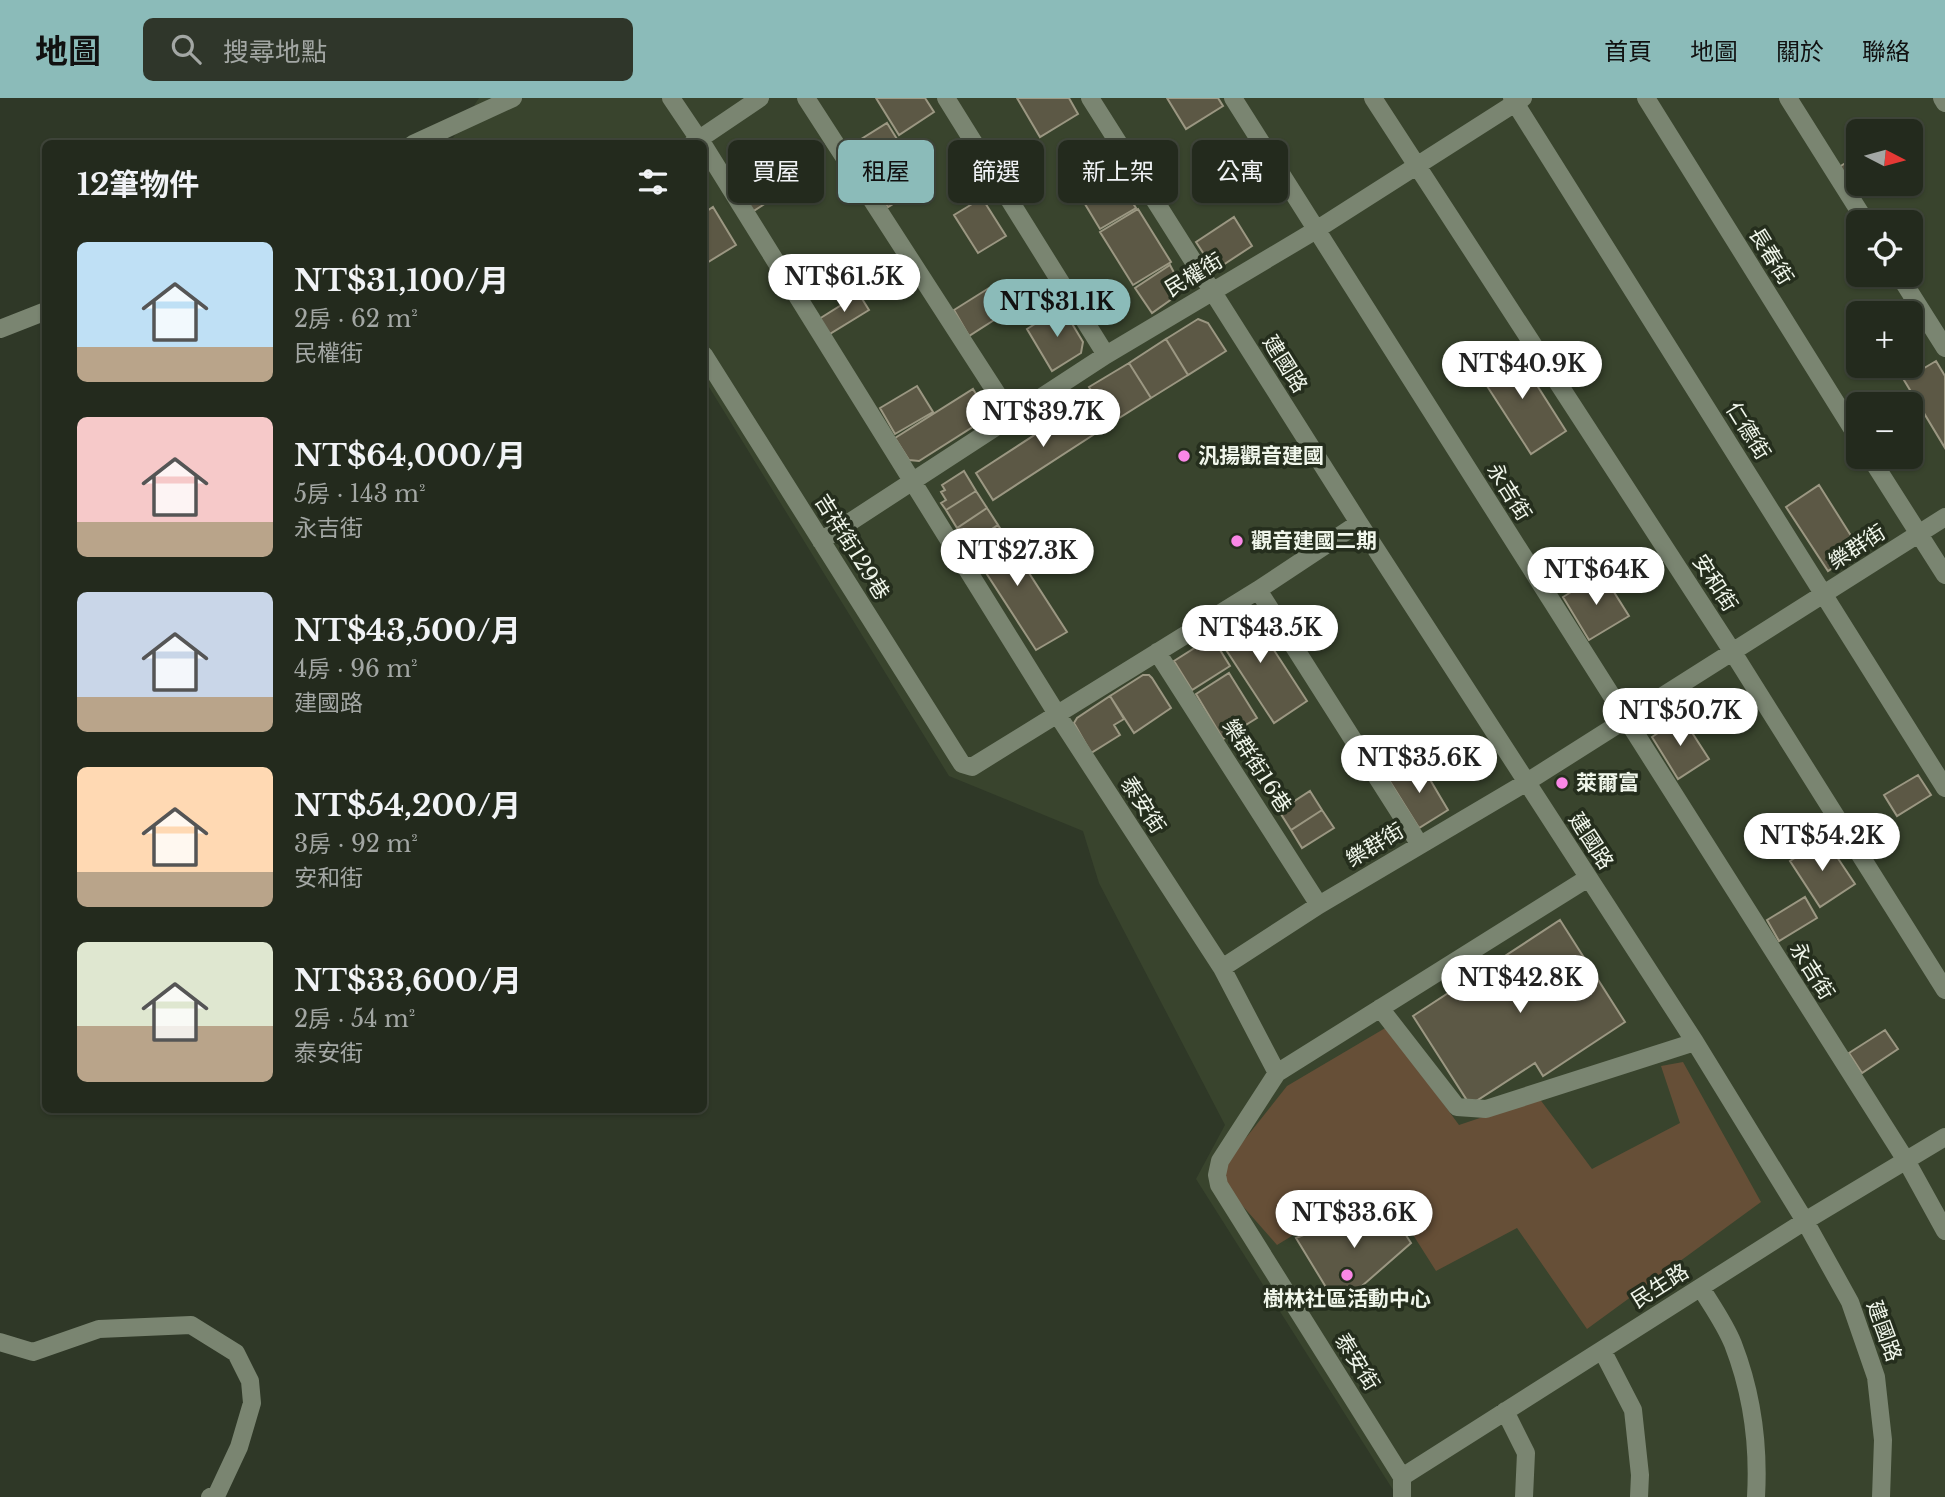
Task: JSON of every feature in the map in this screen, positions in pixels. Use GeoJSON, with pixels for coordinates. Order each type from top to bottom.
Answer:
{"type":"FeatureCollection","features":[{"type":"Feature","properties":{"kind":"street"},"geometry":{"type":"LineString","coordinates":[[422,140],[513,98]]}},
{"type":"Feature","properties":{"kind":"street","name":"泰安街"},"geometry":{"type":"LineString","coordinates":[[671,98],[697,140]]}},
{"type":"Feature","properties":{"kind":"street"},"geometry":{"type":"LineString","coordinates":[[703,140],[760,98]]}},
{"type":"Feature","properties":{"kind":"street"},"geometry":{"type":"LineString","coordinates":[[806,98],[1012,417]]}},
{"type":"Feature","properties":{"kind":"street"},"geometry":{"type":"LineString","coordinates":[[946,98],[1106,355]]}},
{"type":"Feature","properties":{"kind":"street","name":"建國路"},"geometry":{"type":"LineString","coordinates":[[1090,98],[1359,523],[1695,1042],[1805,1221],[1850,1302],[1876,1377],[1883,1440],[1881,1497]]}},
{"type":"Feature","properties":{"kind":"street","name":"永吉街"},"geometry":{"type":"LineString","coordinates":[[1233,98],[1907,1162],[1945,1231]]}},
{"type":"Feature","properties":{"kind":"street","name":"安和街"},"geometry":{"type":"LineString","coordinates":[[1373,98],[1732,650],[1945,990]]}},
{"type":"Feature","properties":{"kind":"street","name":"長春街"},"geometry":{"type":"LineString","coordinates":[[1646,98],[1846,420]]}},
{"type":"Feature","properties":{"kind":"street"},"geometry":{"type":"LineString","coordinates":[[1788,98],[1858,210]]}},
{"type":"Feature","properties":{"kind":"street"},"geometry":{"type":"LineString","coordinates":[[1942,98],[1945,103]]}},
{"type":"Feature","properties":{"kind":"street","name":"民權街"},"geometry":{"type":"LineString","coordinates":[[821,541],[1106,355],[1316,230],[1517,100]]}},
{"type":"Feature","properties":{"kind":"street","name":"仁德街"},"geometry":{"type":"LineString","coordinates":[[1517,100],[1945,788]]}},
{"type":"Feature","properties":{"kind":"street","name":"泰安街"},"geometry":{"type":"LineString","coordinates":[[707,156],[1057,714],[1222,968],[1277,1073],[1220,1161],[1217,1175],[1219,1185],[1402,1477]]}},
{"type":"Feature","properties":{"kind":"street"},"geometry":{"type":"LineString","coordinates":[[1907,287],[1945,348]]}},
{"type":"Feature","properties":{"kind":"street"},"geometry":{"type":"LineString","coordinates":[[0,329],[42,313]]}},
{"type":"Feature","properties":{"kind":"street","name":"吉祥街129巷"},"geometry":{"type":"LineString","coordinates":[[707,360],[962,764],[972,767],[982,762],[1057,714]]}},
{"type":"Feature","properties":{"kind":"street"},"geometry":{"type":"LineString","coordinates":[[1877,469],[1945,575]]}},
{"type":"Feature","properties":{"kind":"street","name":"樂群街"},"geometry":{"type":"LineString","coordinates":[[1222,968],[1319,905],[1527,782],[1945,517]]}},
{"type":"Feature","properties":{"kind":"street"},"geometry":{"type":"LineString","coordinates":[[1057,714],[1258,590],[1359,523]]}},
{"type":"Feature","properties":{"kind":"street"},"geometry":{"type":"LineString","coordinates":[[1258,590],[1420,845]]}},
{"type":"Feature","properties":{"kind":"street","name":"樂群街16巷"},"geometry":{"type":"LineString","coordinates":[[1157,652],[1319,905]]}},
{"type":"Feature","properties":{"kind":"street"},"geometry":{"type":"LineString","coordinates":[[1277,1073],[1588,878]]}},
{"type":"Feature","properties":{"kind":"street"},"geometry":{"type":"LineString","coordinates":[[1380,1008],[1457,1107],[1486,1109],[1695,1042]]}},
{"type":"Feature","properties":{"kind":"street","name":"民生路"},"geometry":{"type":"LineString","coordinates":[[1402,1477],[1805,1221],[1945,1137]]}},
{"type":"Feature","properties":{"kind":"street"},"geometry":{"type":"LineString","coordinates":[[1701,1288],[1732,1342],[1749,1392],[1758,1464],[1756,1497]]}},
{"type":"Feature","properties":{"kind":"street"},"geometry":{"type":"LineString","coordinates":[[0,1342],[33,1352],[99,1329],[191,1325],[236,1353],[250,1381],[252,1403],[239,1447],[217,1494],[210,1497]]}},
{"type":"Feature","properties":{"kind":"street"},"geometry":{"type":"LineString","coordinates":[[1602,1350],[1633,1410],[1640,1475],[1639,1497]]}},
{"type":"Feature","properties":{"kind":"street"},"geometry":{"type":"LineString","coordinates":[[1505,1411],[1526,1453],[1524,1497]]}},
{"type":"Feature","properties":{"kind":"street"},"geometry":{"type":"LineString","coordinates":[[1402,1477],[1402,1497]]}},
{"type":"Feature","properties":{"kind":"shaded area"},"geometry":{"type":"Polygon","coordinates":[[[479,98],[1945,98],[1945,1497],[1395,1497],[1395,1493],[1196,1179],[1225,1125],[1099,883],[1083,831],[949,776],[707,384],[707,140],[452,140],[479,98]]]}},
{"type":"Feature","properties":{"kind":"shaded area"},"geometry":{"type":"Polygon","coordinates":[[[1387,1027],[1459,1125],[1539,1098],[1592,1169],[1680,1123],[1661,1066],[1683,1062],[1761,1202],[1587,1329],[1517,1228],[1436,1271],[1391,1200],[1346,1203],[1277,1245],[1225,1186],[1226,1163],[1287,1086],[1387,1027]]]}},
{"type":"Feature","properties":{"kind":"building"},"geometry":{"type":"Polygon","coordinates":[[[876,98],[925,98],[934,112],[899,135],[876,98]]]}},
{"type":"Feature","properties":{"kind":"building"},"geometry":{"type":"Polygon","coordinates":[[[1017,98],[1069,98],[1078,114],[1040,137],[1017,98]]]}},
{"type":"Feature","properties":{"kind":"building"},"geometry":{"type":"Polygon","coordinates":[[[1167,98],[1218,98],[1223,106],[1186,129],[1167,98]]]}},
{"type":"Feature","properties":{"kind":"building"},"geometry":{"type":"Polygon","coordinates":[[[887,123],[898,140],[860,140],[887,123]]]}},
{"type":"Feature","properties":{"kind":"building"},"geometry":{"type":"Polygon","coordinates":[[[1846,163],[1846,185],[1836,169],[1846,163]]]}},
{"type":"Feature","properties":{"kind":"building"},"geometry":{"type":"Polygon","coordinates":[[[747,203],[766,203],[752,212],[747,203]]]}},
{"type":"Feature","properties":{"kind":"building"},"geometry":{"type":"Polygon","coordinates":[[[974,203],[985,203],[1006,236],[978,253],[954,215],[974,203]]]}},
{"type":"Feature","properties":{"kind":"building"},"geometry":{"type":"Polygon","coordinates":[[[1133,203],[1136,208],[1100,229],[1085,204],[1133,203]]]}},
{"type":"Feature","properties":{"kind":"building"},"geometry":{"type":"Polygon","coordinates":[[[713,207],[736,245],[707,263],[707,211],[713,207]]]}},
{"type":"Feature","properties":{"kind":"building"},"geometry":{"type":"Polygon","coordinates":[[[1138,209],[1171,262],[1133,285],[1100,232],[1138,209]]]}},
{"type":"Feature","properties":{"kind":"building"},"geometry":{"type":"Polygon","coordinates":[[[1234,217],[1252,246],[1220,267],[1211,265],[1196,242],[1234,217]]]}},
{"type":"Feature","properties":{"kind":"building"},"geometry":{"type":"Polygon","coordinates":[[[1170,265],[1180,284],[1179,294],[1152,313],[1135,288],[1170,265]]]}},
{"type":"Feature","properties":{"kind":"building"},"geometry":{"type":"Polygon","coordinates":[[[989,288],[1005,313],[969,336],[954,310],[989,288]]]}},
{"type":"Feature","properties":{"kind":"building"},"geometry":{"type":"Polygon","coordinates":[[[859,294],[869,310],[828,335],[819,319],[859,294]]]}},
{"type":"Feature","properties":{"kind":"building"},"geometry":{"type":"Polygon","coordinates":[[[1062,307],[1083,342],[1081,353],[1052,371],[1027,329],[1062,307]]]}},
{"type":"Feature","properties":{"kind":"building"},"geometry":{"type":"Polygon","coordinates":[[[1198,319],[1208,323],[1226,351],[1188,375],[1166,339],[1198,319]]]}},
{"type":"Feature","properties":{"kind":"building"},"geometry":{"type":"Polygon","coordinates":[[[1166,339],[1188,375],[1151,398],[1129,363],[1166,339]]]}},
{"type":"Feature","properties":{"kind":"building"},"geometry":{"type":"Polygon","coordinates":[[[1514,349],[1566,431],[1531,454],[1478,372],[1514,349]]]}},
{"type":"Feature","properties":{"kind":"building"},"geometry":{"type":"Polygon","coordinates":[[[1936,361],[1945,376],[1945,448],[1923,412],[1923,392],[1911,392],[1904,380],[1923,378],[1923,369],[1936,361]]]}},
{"type":"Feature","properties":{"kind":"building"},"geometry":{"type":"Polygon","coordinates":[[[1129,363],[1151,398],[1111,423],[1089,387],[1129,363]]]}},
{"type":"Feature","properties":{"kind":"building"},"geometry":{"type":"Polygon","coordinates":[[[917,386],[933,412],[895,434],[880,408],[917,386]]]}},
{"type":"Feature","properties":{"kind":"building"},"geometry":{"type":"Polygon","coordinates":[[[973,389],[986,410],[982,421],[919,461],[909,460],[895,438],[973,389]]]}},
{"type":"Feature","properties":{"kind":"building"},"geometry":{"type":"Polygon","coordinates":[[[1093,397],[1110,424],[993,500],[976,473],[1093,397]]]}},
{"type":"Feature","properties":{"kind":"building"},"geometry":{"type":"Polygon","coordinates":[[[964,471],[976,491],[946,510],[941,503],[946,500],[941,492],[945,490],[942,485],[964,471]]]}},
{"type":"Feature","properties":{"kind":"building"},"geometry":{"type":"Polygon","coordinates":[[[1819,485],[1860,550],[1828,571],[1786,507],[1819,485]]]}},
{"type":"Feature","properties":{"kind":"building"},"geometry":{"type":"Polygon","coordinates":[[[976,491],[987,508],[957,528],[946,510],[976,491]]]}},
{"type":"Feature","properties":{"kind":"building"},"geometry":{"type":"Polygon","coordinates":[[[987,508],[998,525],[968,545],[957,528],[987,508]]]}},
{"type":"Feature","properties":{"kind":"building"},"geometry":{"type":"Polygon","coordinates":[[[998,525],[1067,632],[1036,650],[968,545],[998,525]]]}},
{"type":"Feature","properties":{"kind":"building"},"geometry":{"type":"Polygon","coordinates":[[[1602,573],[1629,616],[1589,640],[1563,597],[1602,573]]]}},
{"type":"Feature","properties":{"kind":"building"},"geometry":{"type":"Polygon","coordinates":[[[1246,607],[1307,701],[1274,723],[1213,630],[1246,607]]]}},
{"type":"Feature","properties":{"kind":"building"},"geometry":{"type":"Polygon","coordinates":[[[1212,637],[1230,666],[1192,690],[1174,661],[1212,637]]]}},
{"type":"Feature","properties":{"kind":"building"},"geometry":{"type":"Polygon","coordinates":[[[1229,673],[1257,718],[1223,739],[1196,694],[1229,673]]]}},
{"type":"Feature","properties":{"kind":"building"},"geometry":{"type":"Polygon","coordinates":[[[1143,675],[1152,678],[1171,708],[1134,733],[1110,696],[1143,675]]]}},
{"type":"Feature","properties":{"kind":"building"},"geometry":{"type":"Polygon","coordinates":[[[1110,696],[1124,719],[1114,725],[1120,735],[1091,753],[1074,723],[1077,718],[1110,696]]]}},
{"type":"Feature","properties":{"kind":"building"},"geometry":{"type":"Polygon","coordinates":[[[1682,717],[1709,759],[1678,779],[1652,737],[1682,717]]]}},
{"type":"Feature","properties":{"kind":"building"},"geometry":{"type":"Polygon","coordinates":[[[1419,761],[1448,810],[1419,828],[1389,780],[1419,761]]]}},
{"type":"Feature","properties":{"kind":"building"},"geometry":{"type":"Polygon","coordinates":[[[1918,775],[1931,795],[1897,816],[1884,795],[1918,775]]]}},
{"type":"Feature","properties":{"kind":"building"},"geometry":{"type":"Polygon","coordinates":[[[1310,791],[1322,810],[1291,830],[1279,811],[1310,791]]]}},
{"type":"Feature","properties":{"kind":"building"},"geometry":{"type":"Polygon","coordinates":[[[1322,810],[1334,828],[1302,848],[1291,830],[1322,810]]]}},
{"type":"Feature","properties":{"kind":"building"},"geometry":{"type":"Polygon","coordinates":[[[1825,839],[1855,884],[1820,907],[1790,861],[1825,839]]]}},
{"type":"Feature","properties":{"kind":"building"},"geometry":{"type":"Polygon","coordinates":[[[1805,897],[1817,918],[1779,941],[1767,920],[1805,897]]]}},
{"type":"Feature","properties":{"kind":"building"},"geometry":{"type":"Polygon","coordinates":[[[1560,920],[1625,1022],[1543,1076],[1535,1063],[1470,1105],[1413,1016],[1560,920]]]}},
{"type":"Feature","properties":{"kind":"building"},"geometry":{"type":"Polygon","coordinates":[[[1885,1030],[1898,1049],[1862,1073],[1849,1053],[1885,1030]]]}},
{"type":"Feature","properties":{"kind":"building","name":"樹林社區活動中心"},"geometry":{"type":"Polygon","coordinates":[[[1385,1202],[1411,1243],[1338,1307],[1296,1238],[1385,1202]]]}},
{"type":"Feature","properties":{"kind":"place","name":"汎揚觀音建國"},"geometry":{"type":"Point","coordinates":[1184,456]}},
{"type":"Feature","properties":{"kind":"place","name":"觀音建國二期"},"geometry":{"type":"Point","coordinates":[1237,541]}},
{"type":"Feature","properties":{"kind":"place","name":"萊爾富"},"geometry":{"type":"Point","coordinates":[1562,783]}},
{"type":"Feature","properties":{"kind":"place","name":"樹林社區活動中心"},"geometry":{"type":"Point","coordinates":[1347,1275]}}]}
